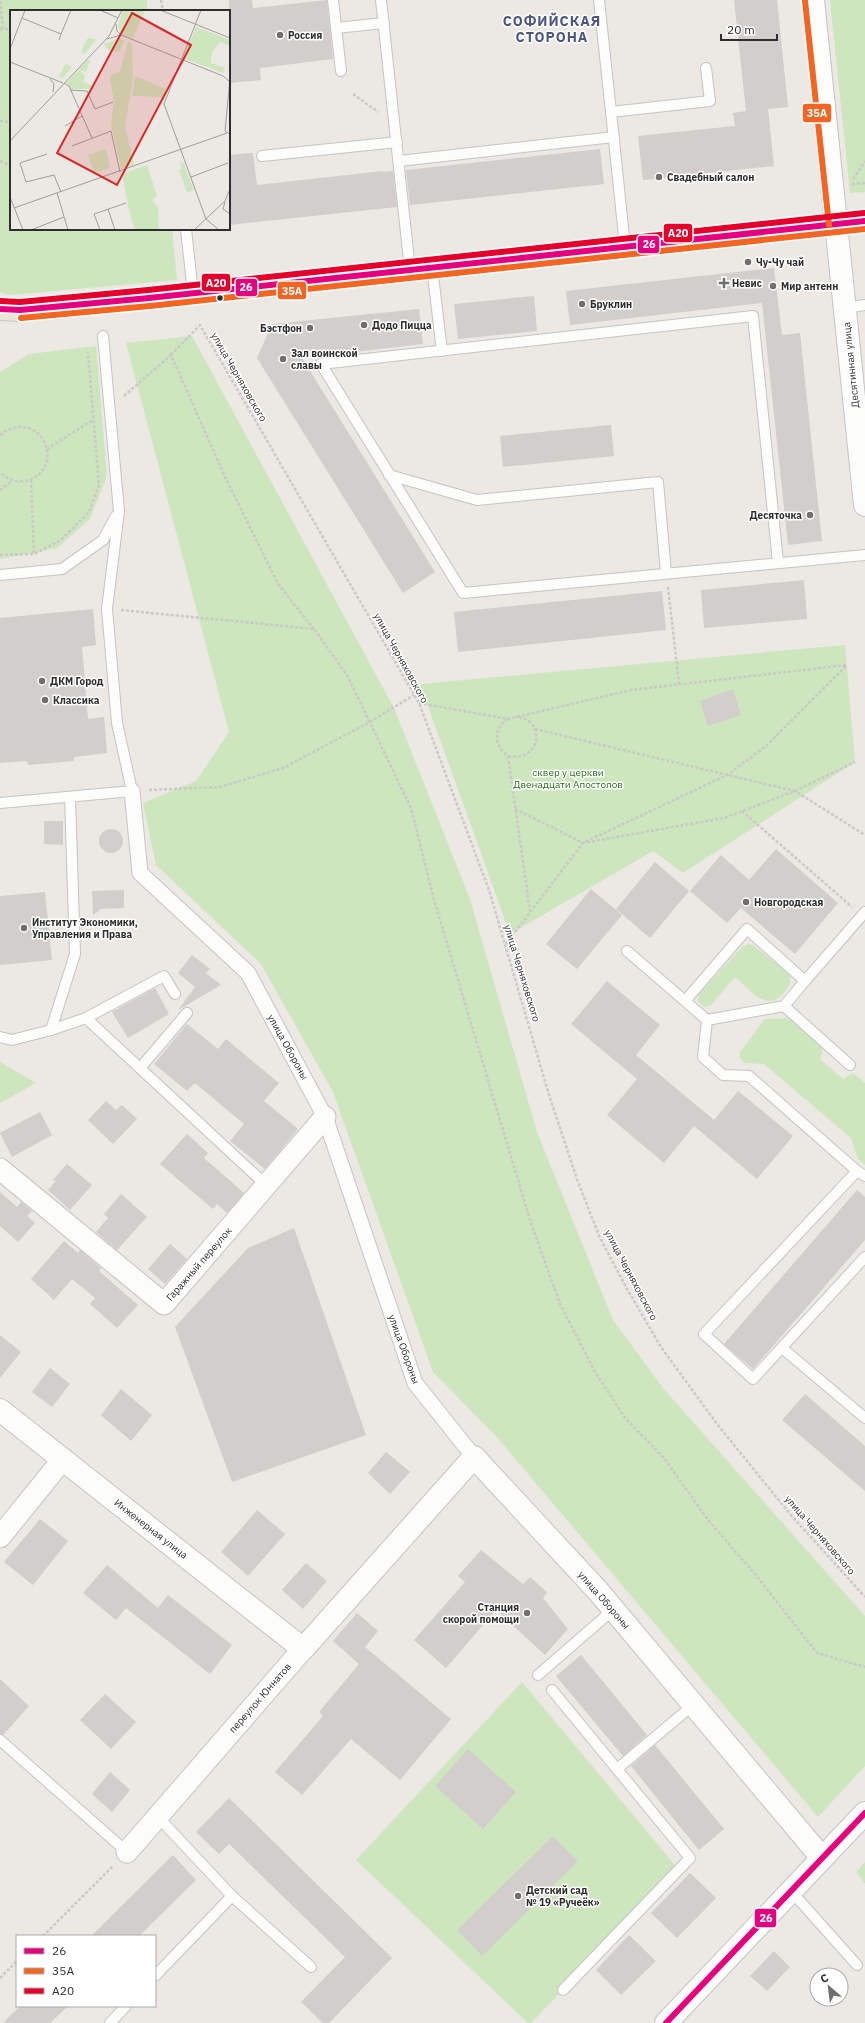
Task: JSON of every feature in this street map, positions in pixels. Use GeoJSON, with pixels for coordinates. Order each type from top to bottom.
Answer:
{"type":"FeatureCollection","features":[{"type":"Feature","properties":{"kind":"main road"},"geometry":{"type":"LineString","coordinates":[[0,320],[10,310],[193,293],[865,221]]}},
{"type":"Feature","properties":{"kind":"street","name":"Десятинная улица"},"geometry":{"type":"LineString","coordinates":[[813,0],[837,224],[855,307],[865,505]]}},
{"type":"Feature","properties":{"kind":"street","name":"улица Обороны"},"geometry":{"type":"LineString","coordinates":[[132,791],[140,872],[248,973],[325,1117],[415,1384],[474,1457],[614,1609],[822,1858]]}},
{"type":"Feature","properties":{"kind":"street","name":"Гаражный переулок"},"geometry":{"type":"LineString","coordinates":[[0,1169],[164,1304],[325,1117]]}},
{"type":"Feature","properties":{"kind":"street","name":"Инженерная улица"},"geometry":{"type":"LineString","coordinates":[[0,1410],[302,1649]]}},
{"type":"Feature","properties":{"kind":"street","name":"переулок Юннатов"},"geometry":{"type":"LineString","coordinates":[[127,1852],[302,1649],[474,1457]]}},
{"type":"Feature","properties":{"kind":"street"},"geometry":{"type":"LineString","coordinates":[[0,1537],[63,1459]]}},
{"type":"Feature","properties":{"kind":"street"},"geometry":{"type":"LineString","coordinates":[[666,2023],[865,1813]]}},
{"type":"Feature","properties":{"kind":"lane"},"geometry":{"type":"LineString","coordinates":[[333,0],[341,71]]}},
{"type":"Feature","properties":{"kind":"lane"},"geometry":{"type":"LineString","coordinates":[[381,0],[410,270]]}},
{"type":"Feature","properties":{"kind":"lane"},"geometry":{"type":"LineString","coordinates":[[599,0],[625,246]]}},
{"type":"Feature","properties":{"kind":"lane"},"geometry":{"type":"LineString","coordinates":[[336,28],[384,23]]}},
{"type":"Feature","properties":{"kind":"lane"},"geometry":{"type":"LineString","coordinates":[[611,112],[710,101],[706,68]]}},
{"type":"Feature","properties":{"kind":"lane"},"geometry":{"type":"LineString","coordinates":[[399,161],[614,138]]}},
{"type":"Feature","properties":{"kind":"lane"},"geometry":{"type":"LineString","coordinates":[[262,156],[397,142]]}},
{"type":"Feature","properties":{"kind":"lane"},"geometry":{"type":"LineString","coordinates":[[186,230],[193,293]]}},
{"type":"Feature","properties":{"kind":"lane"},"geometry":{"type":"LineString","coordinates":[[432,267],[442,351]]}},
{"type":"Feature","properties":{"kind":"lane"},"geometry":{"type":"LineString","coordinates":[[778,562],[753,316],[320,364],[463,593],[778,562],[865,555]]}},
{"type":"Feature","properties":{"kind":"lane"},"geometry":{"type":"LineString","coordinates":[[0,802],[132,791],[117,723],[107,609],[119,511],[103,336]]}},
{"type":"Feature","properties":{"kind":"lane"},"geometry":{"type":"LineString","coordinates":[[389,475],[477,500],[658,482],[666,573]]}},
{"type":"Feature","properties":{"kind":"lane"},"geometry":{"type":"LineString","coordinates":[[0,575],[62,569],[103,540],[119,511]]}},
{"type":"Feature","properties":{"kind":"lane"},"geometry":{"type":"LineString","coordinates":[[51,1030],[75,954],[70,797]]}},
{"type":"Feature","properties":{"kind":"lane"},"geometry":{"type":"LineString","coordinates":[[707,1020],[784,1006],[863,914]]}},
{"type":"Feature","properties":{"kind":"lane"},"geometry":{"type":"LineString","coordinates":[[685,1001],[747,929],[805,980]]}},
{"type":"Feature","properties":{"kind":"lane"},"geometry":{"type":"LineString","coordinates":[[628,952],[707,1020]]}},
{"type":"Feature","properties":{"kind":"lane"},"geometry":{"type":"LineString","coordinates":[[0,1037],[12,1040],[51,1030],[86,1018],[164,976],[175,994]]}},
{"type":"Feature","properties":{"kind":"lane"},"geometry":{"type":"LineString","coordinates":[[784,1006],[850,1065]]}},
{"type":"Feature","properties":{"kind":"lane"},"geometry":{"type":"LineString","coordinates":[[141,1067],[187,1013]]}},
{"type":"Feature","properties":{"kind":"lane"},"geometry":{"type":"LineString","coordinates":[[86,1018],[141,1067],[266,1185]]}},
{"type":"Feature","properties":{"kind":"lane"},"geometry":{"type":"LineString","coordinates":[[707,1020],[703,1057],[722,1075],[749,1076],[861,1173],[704,1334],[753,1379],[865,1258]]}},
{"type":"Feature","properties":{"kind":"lane"},"geometry":{"type":"LineString","coordinates":[[782,1348],[865,1418]]}},
{"type":"Feature","properties":{"kind":"lane"},"geometry":{"type":"LineString","coordinates":[[538,1675],[614,1609]]}},
{"type":"Feature","properties":{"kind":"lane"},"geometry":{"type":"LineString","coordinates":[[552,1690],[690,1858],[563,1990]]}},
{"type":"Feature","properties":{"kind":"lane"},"geometry":{"type":"LineString","coordinates":[[617,1769],[694,1705]]}},
{"type":"Feature","properties":{"kind":"lane"},"geometry":{"type":"LineString","coordinates":[[0,1740],[127,1852]]}},
{"type":"Feature","properties":{"kind":"lane"},"geometry":{"type":"LineString","coordinates":[[158,1817],[232,1896],[311,1966]]}},
{"type":"Feature","properties":{"kind":"lane"},"geometry":{"type":"LineString","coordinates":[[791,1891],[857,1964]]}},
{"type":"Feature","properties":{"kind":"lane"},"geometry":{"type":"LineString","coordinates":[[156,1975],[232,1896]]}},
{"type":"Feature","properties":{"kind":"lane"},"geometry":{"type":"LineString","coordinates":[[110,2023],[125,2007]]}},
{"type":"Feature","properties":{"kind":"path"},"geometry":{"type":"LineString","coordinates":[[162,0],[163,10]]}},
{"type":"Feature","properties":{"kind":"path"},"geometry":{"type":"LineString","coordinates":[[0,1],[1,29]]}},
{"type":"Feature","properties":{"kind":"path"},"geometry":{"type":"LineString","coordinates":[[353,94],[395,124]]}},
{"type":"Feature","properties":{"kind":"path"},"geometry":{"type":"LineString","coordinates":[[0,121],[10,122]]}},
{"type":"Feature","properties":{"kind":"path"},"geometry":{"type":"LineString","coordinates":[[0,161],[10,166]]}},
{"type":"Feature","properties":{"kind":"path"},"geometry":{"type":"LineString","coordinates":[[865,161],[849,184],[865,183]]}},
{"type":"Feature","properties":{"kind":"path","name":"улица Черняховского"},"geometry":{"type":"LineString","coordinates":[[171,355],[200,325],[419,702],[489,890],[549,1095],[578,1182],[600,1238],[627,1289],[661,1347],[718,1424],[790,1514],[865,1598]]}},
{"type":"Feature","properties":{"kind":"path"},"geometry":{"type":"LineString","coordinates":[[0,555],[34,554],[61,540],[89,512],[99,486],[88,345]]}},
{"type":"Feature","properties":{"kind":"path"},"geometry":{"type":"LineString","coordinates":[[110,409],[171,355],[226,479],[278,584],[314,629],[347,675],[411,808],[436,908],[530,1220],[560,1304],[595,1372],[626,1419],[664,1458],[708,1520],[755,1574],[817,1653],[865,1667]]}},
{"type":"Feature","properties":{"kind":"path"},"geometry":{"type":"LineString","coordinates":[[47,449],[93,420]]}},
{"type":"Feature","properties":{"kind":"path"},"geometry":{"type":"LineString","coordinates":[[0,435],[15,427],[32,429],[39,434],[47,449],[48,459],[39,475],[31,480],[22,482],[13,481],[0,472]]}},
{"type":"Feature","properties":{"kind":"path"},"geometry":{"type":"LineString","coordinates":[[31,480],[34,554]]}},
{"type":"Feature","properties":{"kind":"path"},"geometry":{"type":"LineString","coordinates":[[0,490],[13,481]]}},
{"type":"Feature","properties":{"kind":"path"},"geometry":{"type":"LineString","coordinates":[[666,573],[678,684]]}},
{"type":"Feature","properties":{"kind":"path"},"geometry":{"type":"LineString","coordinates":[[107,609],[314,629]]}},
{"type":"Feature","properties":{"kind":"path"},"geometry":{"type":"LineString","coordinates":[[506,944],[583,843],[727,775],[765,747],[847,665],[630,690],[508,719],[499,728],[496,740],[498,747],[508,756],[515,758],[528,754],[536,743],[535,729]]}},
{"type":"Feature","properties":{"kind":"path"},"geometry":{"type":"LineString","coordinates":[[132,791],[220,787],[283,768],[370,722],[414,695]]}},
{"type":"Feature","properties":{"kind":"path"},"geometry":{"type":"LineString","coordinates":[[419,702],[508,719],[521,718],[527,720],[535,729],[795,791],[865,835]]}},
{"type":"Feature","properties":{"kind":"path"},"geometry":{"type":"LineString","coordinates":[[508,756],[530,912]]}},
{"type":"Feature","properties":{"kind":"path"},"geometry":{"type":"LineString","coordinates":[[515,809],[583,843],[724,818],[795,791],[855,762]]}},
{"type":"Feature","properties":{"kind":"path"},"geometry":{"type":"LineString","coordinates":[[742,811],[863,914]]}},
{"type":"Feature","properties":{"kind":"path"},"geometry":{"type":"LineString","coordinates":[[44,1935],[127,1852]]}},
{"type":"Feature","properties":{"kind":"path"},"geometry":{"type":"LineString","coordinates":[[0,1978],[16,1963]]}},
{"type":"Feature","properties":{"kind":"green space"},"geometry":{"type":"Polygon","coordinates":[[[0,0],[147,0],[148,10],[10,10],[10,230],[172,230],[177,280],[10,295],[0,292],[0,0]]]}},
{"type":"Feature","properties":{"kind":"green space"},"geometry":{"type":"Polygon","coordinates":[[[830,0],[865,0],[865,192],[850,193],[830,0]]]}},
{"type":"Feature","properties":{"kind":"green space"},"geometry":{"type":"Polygon","coordinates":[[[192,336],[394,708],[470,899],[537,1132],[613,1320],[663,1388],[865,1616],[865,1766],[818,1817],[496,1436],[433,1372],[333,1092],[261,964],[156,865],[143,803],[196,781],[229,732],[126,343],[192,336]]]}},
{"type":"Feature","properties":{"kind":"green space"},"geometry":{"type":"Polygon","coordinates":[[[96,346],[107,476],[90,519],[57,548],[0,559],[0,372],[29,354],[96,346]]]}},
{"type":"Feature","properties":{"kind":"green space","name":"сквер у церкви Двенадцати Апостолов"},"geometry":{"type":"Polygon","coordinates":[[[845,645],[855,762],[683,873],[653,851],[510,934],[420,684],[845,645]]]}},
{"type":"Feature","properties":{"kind":"green space"},"geometry":{"type":"Polygon","coordinates":[[[748,944],[753,945],[790,975],[790,985],[777,999],[771,1001],[760,998],[754,994],[735,977],[711,1005],[704,1007],[698,1002],[699,994],[742,947],[748,944]]]}},
{"type":"Feature","properties":{"kind":"green space"},"geometry":{"type":"Polygon","coordinates":[[[791,1018],[824,1046],[820,1059],[843,1079],[853,1073],[865,1083],[865,1165],[858,1159],[851,1138],[764,1064],[745,1063],[740,1058],[740,1052],[765,1019],[791,1018]]]}},
{"type":"Feature","properties":{"kind":"green space"},"geometry":{"type":"Polygon","coordinates":[[[0,1062],[36,1083],[0,1103],[0,1062]]]}},
{"type":"Feature","properties":{"kind":"green space"},"geometry":{"type":"Polygon","coordinates":[[[522,1682],[679,1870],[531,2023],[528,2023],[356,1860],[522,1682]]]}},
{"type":"Feature","properties":{"kind":"green space"},"geometry":{"type":"Polygon","coordinates":[[[865,1862],[865,1884],[856,1872],[865,1862]]]}},
{"type":"Feature","properties":{"kind":"building","name":"Россия"},"geometry":{"type":"Polygon","coordinates":[[[229,0],[252,0],[253,8],[327,0],[333,59],[260,68],[261,80],[230,83],[229,0]]]}},
{"type":"Feature","properties":{"kind":"building"},"geometry":{"type":"Polygon","coordinates":[[[734,0],[777,0],[788,107],[768,109],[774,166],[643,180],[638,136],[735,126],[733,113],[746,111],[734,0]]]}},
{"type":"Feature","properties":{"kind":"building"},"geometry":{"type":"Polygon","coordinates":[[[600,149],[604,184],[410,205],[406,170],[600,149]]]}},
{"type":"Feature","properties":{"kind":"building"},"geometry":{"type":"Polygon","coordinates":[[[253,153],[257,185],[393,171],[397,207],[230,225],[230,155],[253,153]]]}},
{"type":"Feature","properties":{"kind":"building"},"geometry":{"type":"Polygon","coordinates":[[[774,268],[782,335],[800,333],[822,541],[788,545],[762,303],[570,325],[566,291],[774,268]]]}},
{"type":"Feature","properties":{"kind":"building"},"geometry":{"type":"Polygon","coordinates":[[[534,296],[537,331],[458,339],[454,304],[534,296]]]}},
{"type":"Feature","properties":{"kind":"building"},"geometry":{"type":"Polygon","coordinates":[[[419,309],[423,344],[302,358],[435,572],[403,593],[257,358],[272,324],[419,309]]]}},
{"type":"Feature","properties":{"kind":"building"},"geometry":{"type":"Polygon","coordinates":[[[611,425],[614,456],[503,467],[500,436],[611,425]]]}},
{"type":"Feature","properties":{"kind":"building"},"geometry":{"type":"Polygon","coordinates":[[[804,580],[807,619],[704,628],[701,590],[804,580]]]}},
{"type":"Feature","properties":{"kind":"building"},"geometry":{"type":"Polygon","coordinates":[[[662,591],[666,630],[458,652],[454,612],[662,591]]]}},
{"type":"Feature","properties":{"kind":"building","name":"ДКМ Город"},"geometry":{"type":"Polygon","coordinates":[[[93,609],[96,645],[82,647],[88,719],[104,717],[107,753],[74,757],[74,761],[28,765],[27,761],[0,763],[0,618],[93,609]]]}},
{"type":"Feature","properties":{"kind":"building"},"geometry":{"type":"Polygon","coordinates":[[[733,689],[741,715],[708,726],[700,701],[733,689]]]}},
{"type":"Feature","properties":{"kind":"building"},"geometry":{"type":"Polygon","coordinates":[[[44,821],[63,821],[63,845],[44,844],[44,821]]]}},
{"type":"Feature","properties":{"kind":"building"},"geometry":{"type":"Polygon","coordinates":[[[111,829],[116,830],[122,836],[122,846],[116,852],[111,853],[106,852],[100,846],[99,841],[100,836],[106,830],[111,829]]]}},
{"type":"Feature","properties":{"kind":"building"},"geometry":{"type":"Polygon","coordinates":[[[776,849],[838,903],[795,954],[741,908],[727,923],[690,891],[721,855],[749,880],[776,849]]]}},
{"type":"Feature","properties":{"kind":"building"},"geometry":{"type":"Polygon","coordinates":[[[655,862],[689,891],[650,938],[616,909],[655,862]]]}},
{"type":"Feature","properties":{"kind":"building"},"geometry":{"type":"Polygon","coordinates":[[[591,889],[622,915],[577,969],[546,944],[591,889]]]}},
{"type":"Feature","properties":{"kind":"building"},"geometry":{"type":"Polygon","coordinates":[[[124,890],[124,908],[101,909],[93,915],[92,891],[124,890]]]}},
{"type":"Feature","properties":{"kind":"building","name":"Институт Экономики, Управления и Права"},"geometry":{"type":"Polygon","coordinates":[[[45,892],[52,960],[0,965],[0,896],[45,892]]]}},
{"type":"Feature","properties":{"kind":"building"},"geometry":{"type":"Polygon","coordinates":[[[192,955],[210,969],[206,973],[221,985],[178,1010],[195,987],[178,973],[192,955]]]}},
{"type":"Feature","properties":{"kind":"building"},"geometry":{"type":"Polygon","coordinates":[[[607,981],[660,1025],[636,1055],[714,1120],[738,1091],[793,1136],[757,1179],[694,1126],[664,1163],[607,1115],[637,1079],[571,1024],[607,981]]]}},
{"type":"Feature","properties":{"kind":"building"},"geometry":{"type":"Polygon","coordinates":[[[155,988],[169,1014],[128,1038],[112,1012],[155,988]]]}},
{"type":"Feature","properties":{"kind":"building"},"geometry":{"type":"Polygon","coordinates":[[[187,1024],[218,1049],[226,1039],[279,1083],[264,1101],[298,1129],[265,1169],[230,1141],[244,1124],[195,1083],[187,1091],[154,1064],[187,1024]]]}},
{"type":"Feature","properties":{"kind":"building"},"geometry":{"type":"Polygon","coordinates":[[[106,1101],[116,1110],[122,1105],[137,1119],[113,1144],[88,1120],[106,1101]]]}},
{"type":"Feature","properties":{"kind":"building"},"geometry":{"type":"Polygon","coordinates":[[[40,1112],[52,1135],[12,1157],[0,1133],[40,1112]]]}},
{"type":"Feature","properties":{"kind":"building"},"geometry":{"type":"Polygon","coordinates":[[[187,1134],[208,1153],[204,1158],[244,1193],[227,1213],[217,1204],[213,1209],[160,1164],[187,1134]]]}},
{"type":"Feature","properties":{"kind":"building"},"geometry":{"type":"Polygon","coordinates":[[[67,1164],[92,1185],[70,1210],[48,1190],[56,1181],[53,1180],[67,1164]]]}},
{"type":"Feature","properties":{"kind":"building"},"geometry":{"type":"Polygon","coordinates":[[[857,1190],[865,1197],[865,1240],[753,1369],[724,1344],[857,1190]]]}},
{"type":"Feature","properties":{"kind":"building"},"geometry":{"type":"Polygon","coordinates":[[[0,1192],[17,1207],[21,1202],[32,1211],[27,1216],[35,1223],[18,1242],[0,1226],[0,1192]]]}},
{"type":"Feature","properties":{"kind":"building"},"geometry":{"type":"Polygon","coordinates":[[[121,1194],[147,1217],[117,1250],[96,1232],[108,1218],[104,1214],[121,1194]]]}},
{"type":"Feature","properties":{"kind":"building"},"geometry":{"type":"Polygon","coordinates":[[[294,1228],[366,1435],[232,1482],[175,1327],[248,1248],[294,1228]]]}},
{"type":"Feature","properties":{"kind":"building"},"geometry":{"type":"Polygon","coordinates":[[[64,1241],[78,1253],[80,1250],[101,1268],[99,1271],[138,1305],[117,1328],[90,1304],[95,1298],[72,1279],[54,1300],[31,1279],[64,1241]]]}},
{"type":"Feature","properties":{"kind":"building"},"geometry":{"type":"Polygon","coordinates":[[[170,1244],[187,1259],[165,1284],[148,1269],[170,1244]]]}},
{"type":"Feature","properties":{"kind":"building"},"geometry":{"type":"Polygon","coordinates":[[[0,1335],[21,1352],[0,1378],[0,1335]]]}},
{"type":"Feature","properties":{"kind":"building"},"geometry":{"type":"Polygon","coordinates":[[[50,1368],[70,1384],[52,1407],[32,1392],[50,1368]]]}},
{"type":"Feature","properties":{"kind":"building"},"geometry":{"type":"Polygon","coordinates":[[[121,1389],[152,1415],[131,1441],[101,1415],[121,1389]]]}},
{"type":"Feature","properties":{"kind":"building"},"geometry":{"type":"Polygon","coordinates":[[[805,1394],[865,1446],[865,1491],[782,1420],[805,1394]]]}},
{"type":"Feature","properties":{"kind":"building"},"geometry":{"type":"Polygon","coordinates":[[[386,1452],[410,1472],[390,1494],[368,1473],[386,1452]]]}},
{"type":"Feature","properties":{"kind":"building"},"geometry":{"type":"Polygon","coordinates":[[[257,1510],[285,1534],[248,1576],[221,1552],[257,1510]]]}},
{"type":"Feature","properties":{"kind":"building"},"geometry":{"type":"Polygon","coordinates":[[[40,1519],[68,1541],[33,1585],[4,1562],[40,1519]]]}},
{"type":"Feature","properties":{"kind":"building"},"geometry":{"type":"Polygon","coordinates":[[[481,1550],[523,1584],[530,1577],[547,1592],[543,1598],[568,1629],[545,1655],[496,1610],[446,1668],[414,1640],[465,1582],[458,1576],[481,1550]]]}},
{"type":"Feature","properties":{"kind":"building"},"geometry":{"type":"Polygon","coordinates":[[[306,1563],[327,1581],[303,1609],[282,1590],[306,1563]]]}},
{"type":"Feature","properties":{"kind":"building"},"geometry":{"type":"Polygon","coordinates":[[[107,1565],[158,1608],[168,1595],[232,1645],[210,1674],[126,1608],[116,1620],[83,1593],[107,1565]]]}},
{"type":"Feature","properties":{"kind":"building"},"geometry":{"type":"Polygon","coordinates":[[[357,1613],[378,1631],[365,1647],[451,1719],[400,1780],[351,1739],[302,1795],[275,1772],[323,1716],[319,1712],[359,1664],[333,1641],[357,1613]]]}},
{"type":"Feature","properties":{"kind":"building"},"geometry":{"type":"Polygon","coordinates":[[[581,1655],[647,1735],[623,1756],[556,1676],[581,1655]]]}},
{"type":"Feature","properties":{"kind":"building"},"geometry":{"type":"Polygon","coordinates":[[[0,1679],[29,1706],[3,1735],[0,1734],[0,1679]]]}},
{"type":"Feature","properties":{"kind":"building"},"geometry":{"type":"Polygon","coordinates":[[[105,1694],[136,1722],[111,1749],[80,1720],[105,1694]]]}},
{"type":"Feature","properties":{"kind":"building"},"geometry":{"type":"Polygon","coordinates":[[[655,1745],[724,1829],[699,1850],[631,1766],[655,1745]]]}},
{"type":"Feature","properties":{"kind":"building"},"geometry":{"type":"Polygon","coordinates":[[[468,1749],[516,1792],[483,1829],[435,1786],[468,1749]]]}},
{"type":"Feature","properties":{"kind":"building"},"geometry":{"type":"Polygon","coordinates":[[[110,1772],[130,1790],[112,1812],[92,1794],[110,1772]]]}},
{"type":"Feature","properties":{"kind":"building"},"geometry":{"type":"Polygon","coordinates":[[[229,1798],[392,1958],[329,2023],[323,2023],[301,2002],[345,1957],[229,1844],[219,1854],[196,1832],[229,1798]]]}},
{"type":"Feature","properties":{"kind":"building","name":"Детский сад № 19 «Ручеёк»"},"geometry":{"type":"Polygon","coordinates":[[[553,1836],[578,1861],[482,1956],[457,1930],[553,1836]]]}},
{"type":"Feature","properties":{"kind":"building"},"geometry":{"type":"Polygon","coordinates":[[[173,1855],[196,1880],[140,1935],[92,1935],[173,1855]]]}},
{"type":"Feature","properties":{"kind":"building"},"geometry":{"type":"Polygon","coordinates":[[[690,1873],[716,1898],[677,1938],[651,1913],[690,1873]]]}},
{"type":"Feature","properties":{"kind":"building"},"geometry":{"type":"Polygon","coordinates":[[[629,1935],[656,1961],[621,1995],[596,1970],[629,1935]]]}},
{"type":"Feature","properties":{"kind":"building"},"geometry":{"type":"Polygon","coordinates":[[[774,1951],[790,1967],[767,1991],[750,1976],[774,1951]]]}},
{"type":"Feature","properties":{"kind":"building"},"geometry":{"type":"Polygon","coordinates":[[[19,2007],[67,2007],[50,2023],[3,2023],[19,2007]]]}},
{"type":"Feature","properties":{"kind":"transit line","name":"35А"},"geometry":{"type":"LineString","coordinates":[[805,1],[829,225]]}},
{"type":"Feature","properties":{"kind":"transit line","name":"А20"},"geometry":{"type":"LineString","coordinates":[[0,301],[20,302],[148,290],[864,213]]}},
{"type":"Feature","properties":{"kind":"transit line","name":"26"},"geometry":{"type":"LineString","coordinates":[[0,309],[20,310],[149,298],[865,221]]}},
{"type":"Feature","properties":{"kind":"transit line","name":"35А"},"geometry":{"type":"LineString","coordinates":[[21,318],[150,306],[865,229]]}},
{"type":"Feature","properties":{"kind":"transit line","name":"26"},"geometry":{"type":"LineString","coordinates":[[666,2023],[865,1813]]}},
{"type":"Feature","properties":{"kind":"place","name":"Россия"},"geometry":{"type":"Point","coordinates":[280,35]}},
{"type":"Feature","properties":{"kind":"place","name":"Свадебный салон"},"geometry":{"type":"Point","coordinates":[659,177]}},
{"type":"Feature","properties":{"kind":"place","name":"Чу-Чу чай"},"geometry":{"type":"Point","coordinates":[748,262]}},
{"type":"Feature","properties":{"kind":"place","name":"Невис"},"geometry":{"type":"Point","coordinates":[724,283]}},
{"type":"Feature","properties":{"kind":"place","name":"Мир антенн"},"geometry":{"type":"Point","coordinates":[773,286]}},
{"type":"Feature","properties":{"kind":"place","name":"Бруклин"},"geometry":{"type":"Point","coordinates":[582,304]}},
{"type":"Feature","properties":{"kind":"place","name":"Додо Пицца"},"geometry":{"type":"Point","coordinates":[364,325]}},
{"type":"Feature","properties":{"kind":"place","name":"Бэстфон"},"geometry":{"type":"Point","coordinates":[310,328]}},
{"type":"Feature","properties":{"kind":"place","name":"Зал воинской славы"},"geometry":{"type":"Point","coordinates":[283,359]}},
{"type":"Feature","properties":{"kind":"place","name":"Десяточка"},"geometry":{"type":"Point","coordinates":[810,515]}},
{"type":"Feature","properties":{"kind":"place","name":"ДКМ Город"},"geometry":{"type":"Point","coordinates":[42,681]}},
{"type":"Feature","properties":{"kind":"place","name":"Классика"},"geometry":{"type":"Point","coordinates":[45,700]}},
{"type":"Feature","properties":{"kind":"place","name":"Новгородская"},"geometry":{"type":"Point","coordinates":[746,902]}},
{"type":"Feature","properties":{"kind":"place","name":"Институт Экономики, Управления и Права"},"geometry":{"type":"Point","coordinates":[24,928]}},
{"type":"Feature","properties":{"kind":"place","name":"Станция скорой помощи"},"geometry":{"type":"Point","coordinates":[527,1613]}},
{"type":"Feature","properties":{"kind":"place","name":"Детский сад № 19 «Ручеёк»"},"geometry":{"type":"Point","coordinates":[518,1896]}},
{"type":"Feature","properties":{"kind":"district","name":"СОФИЙСКАЯ СТОРОНА"},"geometry":{"type":"Point","coordinates":[552,30]}}]}
